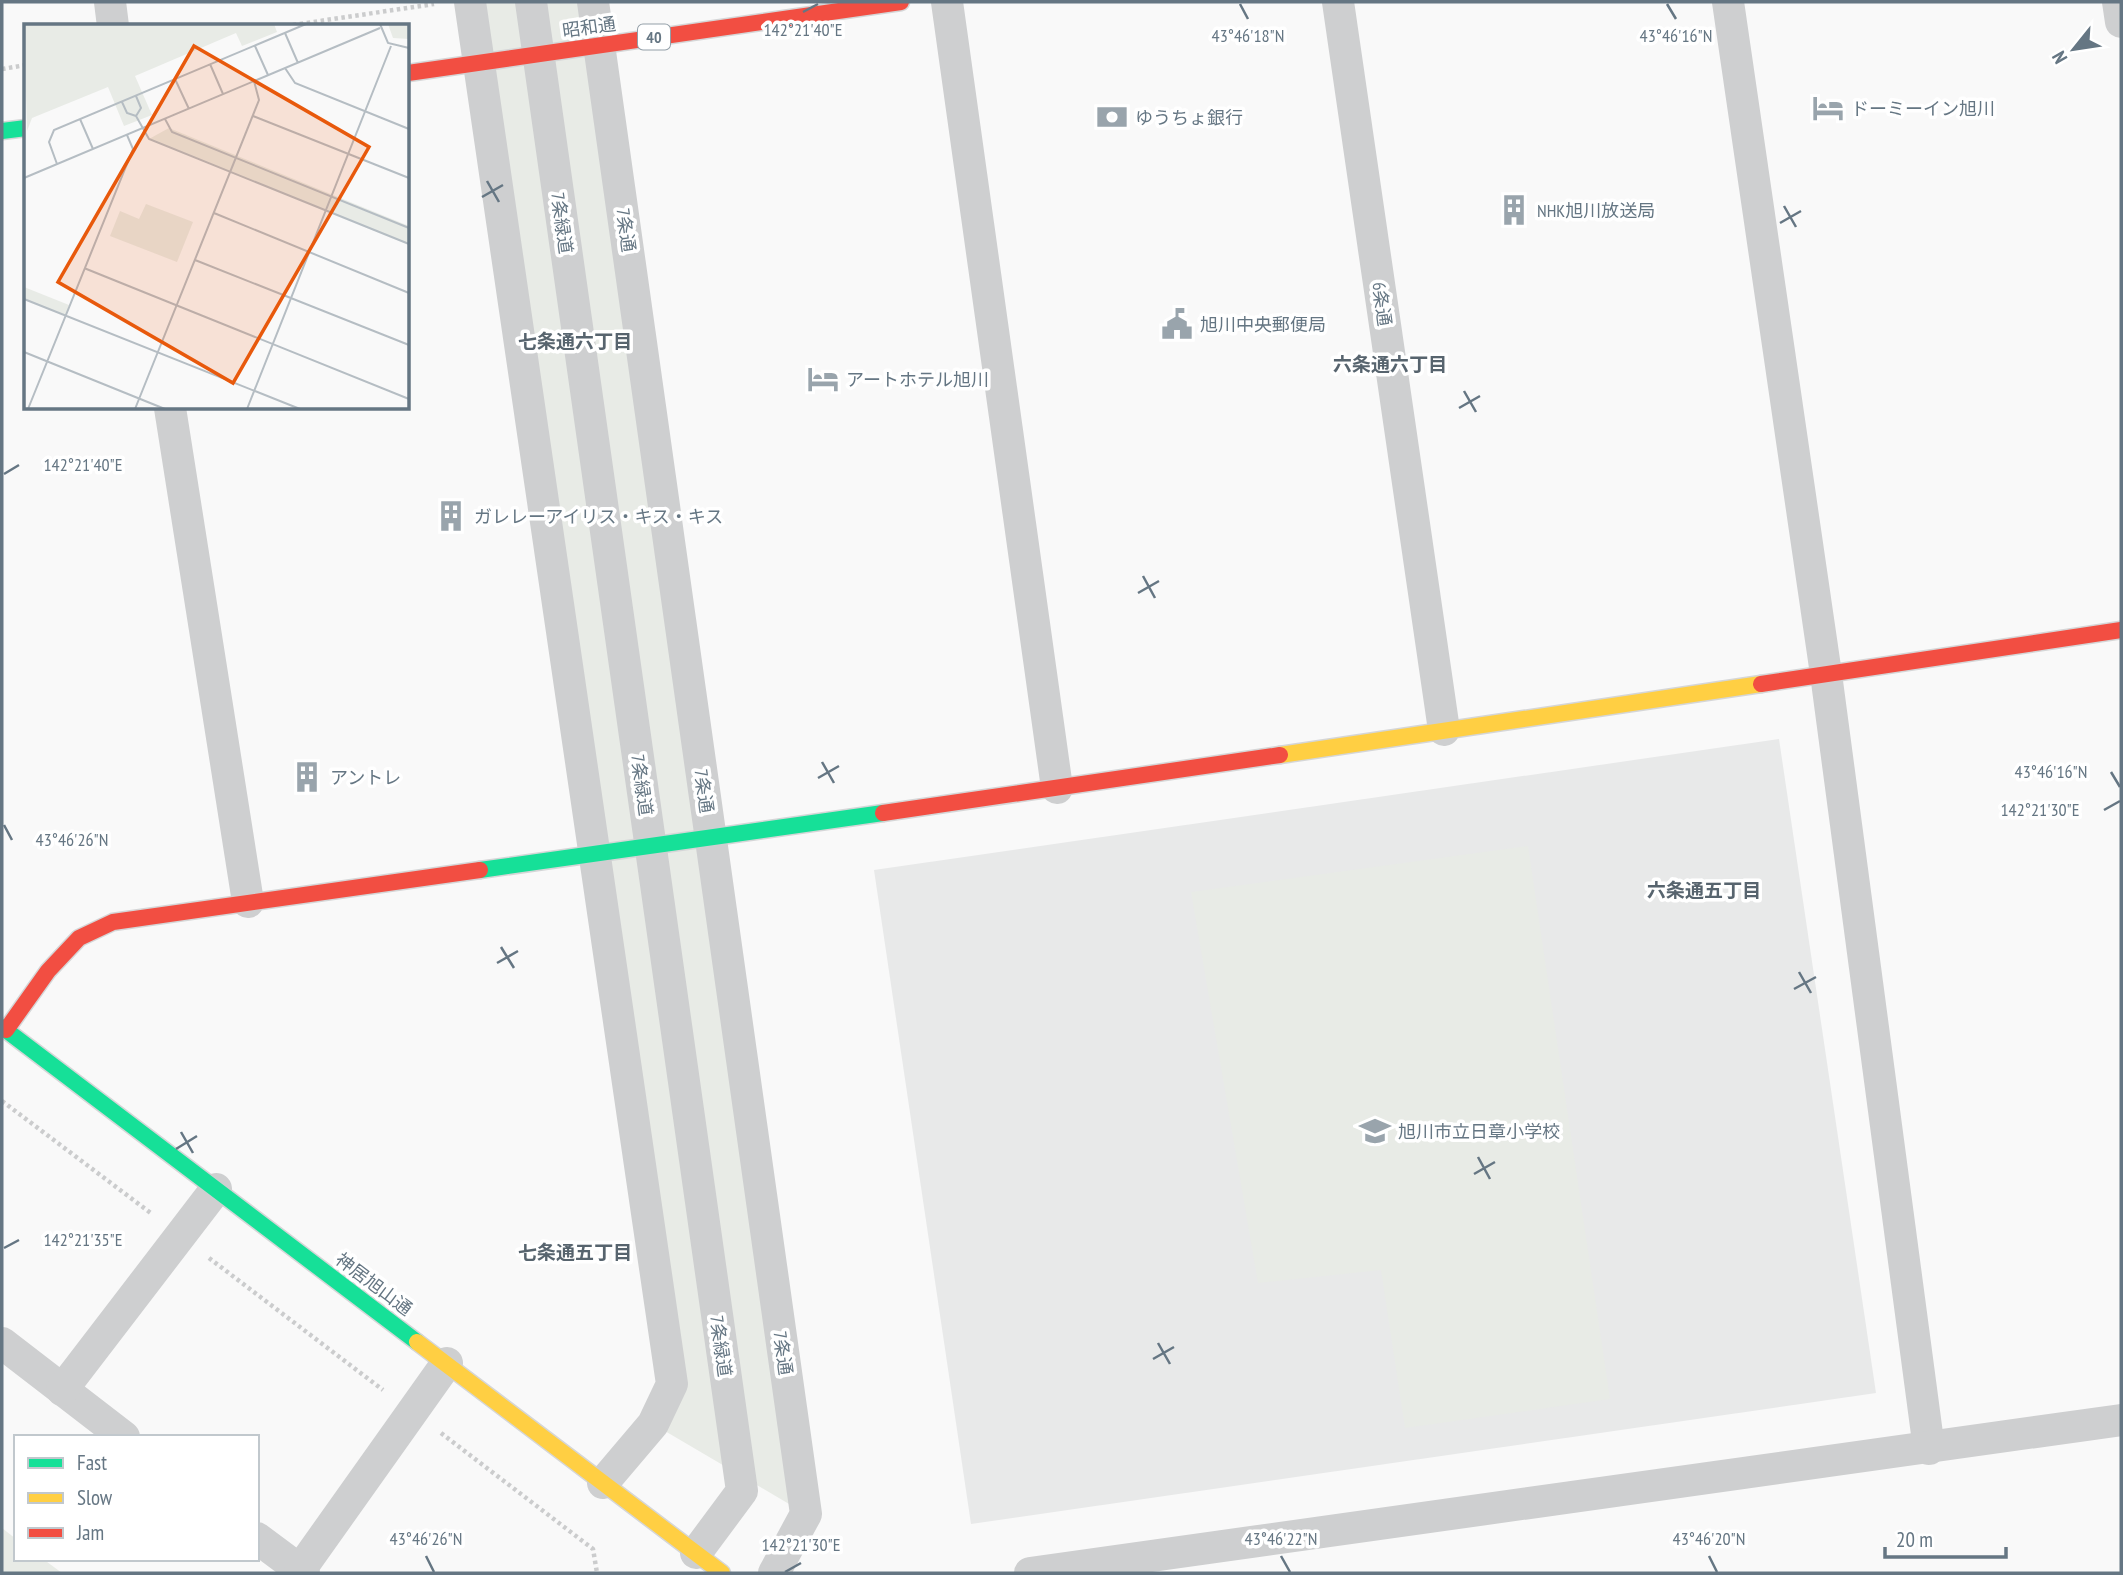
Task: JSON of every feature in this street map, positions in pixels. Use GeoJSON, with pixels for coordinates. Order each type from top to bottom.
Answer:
{"type":"FeatureCollection","features":[{"type":"Feature","properties":{"kind":"main road","name":"昭和通"},"geometry":{"type":"LineString","coordinates":[[410,72],[901,2]]}},
{"type":"Feature","properties":{"kind":"main road"},"geometry":{"type":"LineString","coordinates":[[2,131],[24,128]]}},
{"type":"Feature","properties":{"kind":"main road"},"geometry":{"type":"LineString","coordinates":[[4,1028],[47,971],[79,938],[113,922],[1057,788],[2121,631]]}},
{"type":"Feature","properties":{"kind":"main road","name":"神居旭山通"},"geometry":{"type":"LineString","coordinates":[[4,1028],[723,1573]]}},
{"type":"Feature","properties":{"kind":"street"},"geometry":{"type":"LineString","coordinates":[[110,2],[113,24]]}},
{"type":"Feature","properties":{"kind":"street"},"geometry":{"type":"LineString","coordinates":[[470,2],[672,1384],[653,1424],[603,1483]]}},
{"type":"Feature","properties":{"kind":"street","name":"7条緑道"},"geometry":{"type":"LineString","coordinates":[[531,2],[742,1491],[696,1553]]}},
{"type":"Feature","properties":{"kind":"street","name":"7条通"},"geometry":{"type":"LineString","coordinates":[[593,2],[806,1514],[774,1573]]}},
{"type":"Feature","properties":{"kind":"street"},"geometry":{"type":"LineString","coordinates":[[947,2],[1057,788]]}},
{"type":"Feature","properties":{"kind":"street","name":"6条通"},"geometry":{"type":"LineString","coordinates":[[1338,2],[1444,730]]}},
{"type":"Feature","properties":{"kind":"street"},"geometry":{"type":"LineString","coordinates":[[1728,2],[1826,674],[1929,1449]]}},
{"type":"Feature","properties":{"kind":"street"},"geometry":{"type":"LineString","coordinates":[[2118,2],[2121,22]]}},
{"type":"Feature","properties":{"kind":"street"},"geometry":{"type":"LineString","coordinates":[[170,410],[248,902]]}},
{"type":"Feature","properties":{"kind":"street"},"geometry":{"type":"LineString","coordinates":[[62,1390],[216,1189]]}},
{"type":"Feature","properties":{"kind":"street"},"geometry":{"type":"LineString","coordinates":[[2,1343],[121,1435]]}},
{"type":"Feature","properties":{"kind":"street"},"geometry":{"type":"LineString","coordinates":[[259,1540],[302,1572],[447,1363]]}},
{"type":"Feature","properties":{"kind":"street"},"geometry":{"type":"LineString","coordinates":[[1030,1573],[2121,1420]]}},
{"type":"Feature","properties":{"kind":"path"},"geometry":{"type":"LineString","coordinates":[[300,24],[436,4]]}},
{"type":"Feature","properties":{"kind":"path"},"geometry":{"type":"LineString","coordinates":[[2,69],[24,65]]}},
{"type":"Feature","properties":{"kind":"path"},"geometry":{"type":"LineString","coordinates":[[2,1101],[593,1549],[597,1573]]}},
{"type":"Feature","properties":{"kind":"shaded area"},"geometry":{"type":"Polygon","coordinates":[[[464,2],[593,2],[806,1514],[653,1424],[672,1384],[464,2]]]}},
{"type":"Feature","properties":{"kind":"shaded area","name":"旭川市立日章小学校"},"geometry":{"type":"Polygon","coordinates":[[[1779,739],[1876,1393],[971,1524],[874,870],[1779,739]]]}},
{"type":"Feature","properties":{"kind":"shaded area"},"geometry":{"type":"Polygon","coordinates":[[[1528,846],[1610,1399],[1405,1428],[1381,1270],[1258,1283],[1191,892],[1528,846]]]}},
{"type":"Feature","properties":{"kind":"shaded area"},"geometry":{"type":"Polygon","coordinates":[[[2,1528],[14,1537],[14,1561],[46,1561],[62,1573],[2,1573],[2,1528]]]}},
{"type":"Feature","properties":{"kind":"traffic: fast"},"geometry":{"type":"LineString","coordinates":[[2,131],[24,128]]}},
{"type":"Feature","properties":{"kind":"traffic: fast"},"geometry":{"type":"LineString","coordinates":[[480,870],[883,813]]}},
{"type":"Feature","properties":{"kind":"traffic: fast"},"geometry":{"type":"LineString","coordinates":[[2,1027],[417,1342]]}},
{"type":"Feature","properties":{"kind":"traffic: slow"},"geometry":{"type":"LineString","coordinates":[[1280,755],[1761,684]]}},
{"type":"Feature","properties":{"kind":"traffic: slow"},"geometry":{"type":"LineString","coordinates":[[417,1342],[722,1573]]}},
{"type":"Feature","properties":{"kind":"traffic: jam"},"geometry":{"type":"LineString","coordinates":[[410,73],[901,2]]}},
{"type":"Feature","properties":{"kind":"traffic: jam"},"geometry":{"type":"LineString","coordinates":[[1761,684],[2121,630]]}},
{"type":"Feature","properties":{"kind":"traffic: jam"},"geometry":{"type":"LineString","coordinates":[[883,813],[1280,755]]}},
{"type":"Feature","properties":{"kind":"traffic: jam"},"geometry":{"type":"LineString","coordinates":[[6,1030],[48,971],[79,938],[113,922],[480,870]]}},
{"type":"Feature","properties":{"kind":"place","name":"ドーミーイン旭川"},"geometry":{"type":"Point","coordinates":[1828,108]}},
{"type":"Feature","properties":{"kind":"place","name":"ゆうちょ銀行"},"geometry":{"type":"Point","coordinates":[1112,117]}},
{"type":"Feature","properties":{"kind":"place","name":"NHK旭川放送局"},"geometry":{"type":"Point","coordinates":[1514,210]}},
{"type":"Feature","properties":{"kind":"place","name":"旭川中央郵便局"},"geometry":{"type":"Point","coordinates":[1177,324]}},
{"type":"Feature","properties":{"kind":"place","name":"アートホテル旭川"},"geometry":{"type":"Point","coordinates":[823,379]}},
{"type":"Feature","properties":{"kind":"place","name":"ガレレーアイリス・キス・キス"},"geometry":{"type":"Point","coordinates":[451,516]}},
{"type":"Feature","properties":{"kind":"place","name":"アントレ"},"geometry":{"type":"Point","coordinates":[307,777]}},
{"type":"Feature","properties":{"kind":"place","name":"旭川市立日章小学校"},"geometry":{"type":"Point","coordinates":[1375,1131]}},
{"type":"Feature","properties":{"kind":"district","name":"七条通六丁目"},"geometry":{"type":"Point","coordinates":[575,341]}},
{"type":"Feature","properties":{"kind":"district","name":"六条通六丁目"},"geometry":{"type":"Point","coordinates":[1390,364]}},
{"type":"Feature","properties":{"kind":"district","name":"六条通五丁目"},"geometry":{"type":"Point","coordinates":[1704,890]}},
{"type":"Feature","properties":{"kind":"district","name":"七条通五丁目"},"geometry":{"type":"Point","coordinates":[575,1252]}}]}
